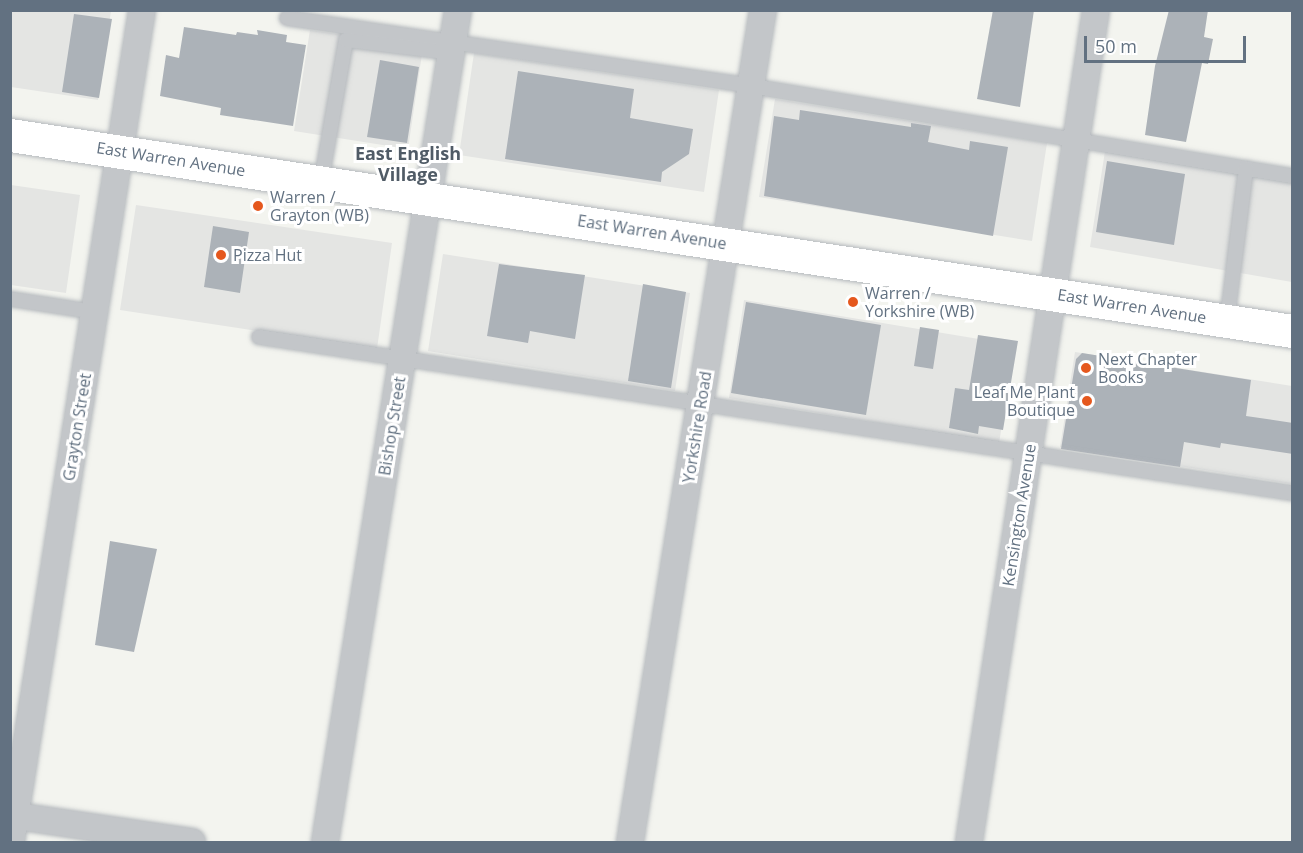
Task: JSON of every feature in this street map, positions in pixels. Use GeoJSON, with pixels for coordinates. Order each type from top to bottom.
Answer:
{"type":"FeatureCollection","features":[{"type":"Feature","properties":{"kind":"main road","name":"East Warren Avenue"},"geometry":{"type":"LineString","coordinates":[[10,135],[1293,331]]}},
{"type":"Feature","properties":{"kind":"street","name":"Grayton Street"},"geometry":{"type":"LineString","coordinates":[[11,843],[13,815],[142,10]]}},
{"type":"Feature","properties":{"kind":"street","name":"Bishop Street"},"geometry":{"type":"LineString","coordinates":[[325,843],[458,10]]}},
{"type":"Feature","properties":{"kind":"street","name":"Yorkshire Road"},"geometry":{"type":"LineString","coordinates":[[630,843],[763,10]]}},
{"type":"Feature","properties":{"kind":"street","name":"Kensington Avenue"},"geometry":{"type":"LineString","coordinates":[[969,843],[1096,10]]}},
{"type":"Feature","properties":{"kind":"street"},"geometry":{"type":"LineString","coordinates":[[13,815],[192,843]]}},
{"type":"Feature","properties":{"kind":"lane"},"geometry":{"type":"LineString","coordinates":[[287,18],[453,47],[751,86],[1076,138],[1293,176]]}},
{"type":"Feature","properties":{"kind":"lane"},"geometry":{"type":"LineString","coordinates":[[321,182],[346,39],[453,47]]}},
{"type":"Feature","properties":{"kind":"lane"},"geometry":{"type":"LineString","coordinates":[[1227,321],[1246,168]]}},
{"type":"Feature","properties":{"kind":"lane"},"geometry":{"type":"LineString","coordinates":[[10,299],[95,312]]}},
{"type":"Feature","properties":{"kind":"lane"},"geometry":{"type":"LineString","coordinates":[[259,337],[1028,456],[1293,493]]}},
{"type":"Feature","properties":{"kind":"shaded area"},"geometry":{"type":"Polygon","coordinates":[[[10,11],[111,11],[98,100],[11,87],[10,11]]]}},
{"type":"Feature","properties":{"kind":"shaded area"},"geometry":{"type":"Polygon","coordinates":[[[310,30],[423,47],[408,149],[294,131],[310,30]]]}},
{"type":"Feature","properties":{"kind":"shaded area"},"geometry":{"type":"Polygon","coordinates":[[[474,53],[719,90],[704,192],[459,155],[474,53]]]}},
{"type":"Feature","properties":{"kind":"shaded area"},"geometry":{"type":"Polygon","coordinates":[[[775,99],[1047,143],[1032,241],[759,197],[775,99]]]}},
{"type":"Feature","properties":{"kind":"shaded area"},"geometry":{"type":"Polygon","coordinates":[[[1105,151],[1292,183],[1292,282],[1090,247],[1105,151]]]}},
{"type":"Feature","properties":{"kind":"shaded area"},"geometry":{"type":"Polygon","coordinates":[[[11,185],[80,195],[66,293],[11,285],[11,185]]]}},
{"type":"Feature","properties":{"kind":"shaded area"},"geometry":{"type":"Polygon","coordinates":[[[136,205],[392,243],[377,349],[120,310],[136,205]]]}},
{"type":"Feature","properties":{"kind":"shaded area"},"geometry":{"type":"Polygon","coordinates":[[[443,254],[690,293],[675,391],[428,351],[443,254]]]}},
{"type":"Feature","properties":{"kind":"shaded area"},"geometry":{"type":"Polygon","coordinates":[[[744,300],[1015,345],[999,443],[729,398],[744,300]]]}},
{"type":"Feature","properties":{"kind":"shaded area"},"geometry":{"type":"Polygon","coordinates":[[[1075,352],[1292,386],[1292,484],[1060,447],[1075,352]]]}},
{"type":"Feature","properties":{"kind":"building"},"geometry":{"type":"Polygon","coordinates":[[[993,10],[1034,10],[1020,107],[977,99],[993,10]]]}},
{"type":"Feature","properties":{"kind":"building"},"geometry":{"type":"Polygon","coordinates":[[[1169,10],[1208,10],[1204,37],[1213,39],[1208,64],[1202,63],[1186,142],[1145,135],[1155,66],[1169,10]]]}},
{"type":"Feature","properties":{"kind":"building"},"geometry":{"type":"Polygon","coordinates":[[[74,14],[112,19],[99,98],[62,92],[74,14]]]}},
{"type":"Feature","properties":{"kind":"building"},"geometry":{"type":"Polygon","coordinates":[[[184,27],[236,35],[237,32],[258,35],[257,30],[287,35],[286,42],[306,45],[293,126],[220,115],[221,108],[160,96],[166,55],[179,58],[184,27]]]}},
{"type":"Feature","properties":{"kind":"building"},"geometry":{"type":"Polygon","coordinates":[[[380,60],[419,67],[407,143],[367,137],[380,60]]]}},
{"type":"Feature","properties":{"kind":"building"},"geometry":{"type":"Polygon","coordinates":[[[518,71],[634,89],[630,118],[693,129],[689,154],[662,172],[661,182],[505,159],[518,71]]]}},
{"type":"Feature","properties":{"kind":"building"},"geometry":{"type":"Polygon","coordinates":[[[800,110],[911,127],[911,123],[931,126],[928,142],[969,150],[970,141],[1008,147],[993,236],[764,196],[774,116],[799,120],[800,110]]]}},
{"type":"Feature","properties":{"kind":"building"},"geometry":{"type":"Polygon","coordinates":[[[1107,161],[1185,174],[1174,245],[1096,232],[1107,161]]]}},
{"type":"Feature","properties":{"kind":"building"},"geometry":{"type":"Polygon","coordinates":[[[213,226],[249,232],[240,293],[204,287],[213,226]]]}},
{"type":"Feature","properties":{"kind":"building"},"geometry":{"type":"Polygon","coordinates":[[[499,264],[585,275],[575,339],[530,331],[528,343],[487,336],[499,264]]]}},
{"type":"Feature","properties":{"kind":"building"},"geometry":{"type":"Polygon","coordinates":[[[643,284],[686,292],[671,388],[628,381],[643,284]]]}},
{"type":"Feature","properties":{"kind":"building"},"geometry":{"type":"Polygon","coordinates":[[[746,302],[881,325],[866,415],[731,393],[746,302]]]}},
{"type":"Feature","properties":{"kind":"building"},"geometry":{"type":"Polygon","coordinates":[[[920,327],[939,330],[933,369],[914,366],[920,327]]]}},
{"type":"Feature","properties":{"kind":"building"},"geometry":{"type":"Polygon","coordinates":[[[978,335],[1018,341],[1003,430],[979,426],[978,434],[949,428],[955,388],[969,390],[978,335]]]}},
{"type":"Feature","properties":{"kind":"building"},"geometry":{"type":"Polygon","coordinates":[[[1082,353],[1251,380],[1246,416],[1293,423],[1293,454],[1221,443],[1220,448],[1184,442],[1180,467],[1061,449],[1076,359],[1082,353]]]}},
{"type":"Feature","properties":{"kind":"building"},"geometry":{"type":"Polygon","coordinates":[[[110,541],[157,549],[134,652],[95,645],[110,541]]]}},
{"type":"Feature","properties":{"kind":"place","name":"Warren / Grayton (WB)"},"geometry":{"type":"Point","coordinates":[258,206]}},
{"type":"Feature","properties":{"kind":"place","name":"Pizza Hut"},"geometry":{"type":"Point","coordinates":[221,255]}},
{"type":"Feature","properties":{"kind":"place","name":"Warren / Yorkshire (WB)"},"geometry":{"type":"Point","coordinates":[853,302]}},
{"type":"Feature","properties":{"kind":"place","name":"Next Chapter Books"},"geometry":{"type":"Point","coordinates":[1086,368]}},
{"type":"Feature","properties":{"kind":"place","name":"Leaf Me Plant Boutique"},"geometry":{"type":"Point","coordinates":[1087,401]}},
{"type":"Feature","properties":{"kind":"district","name":"East English Village"},"geometry":{"type":"Point","coordinates":[408,164]}}]}
